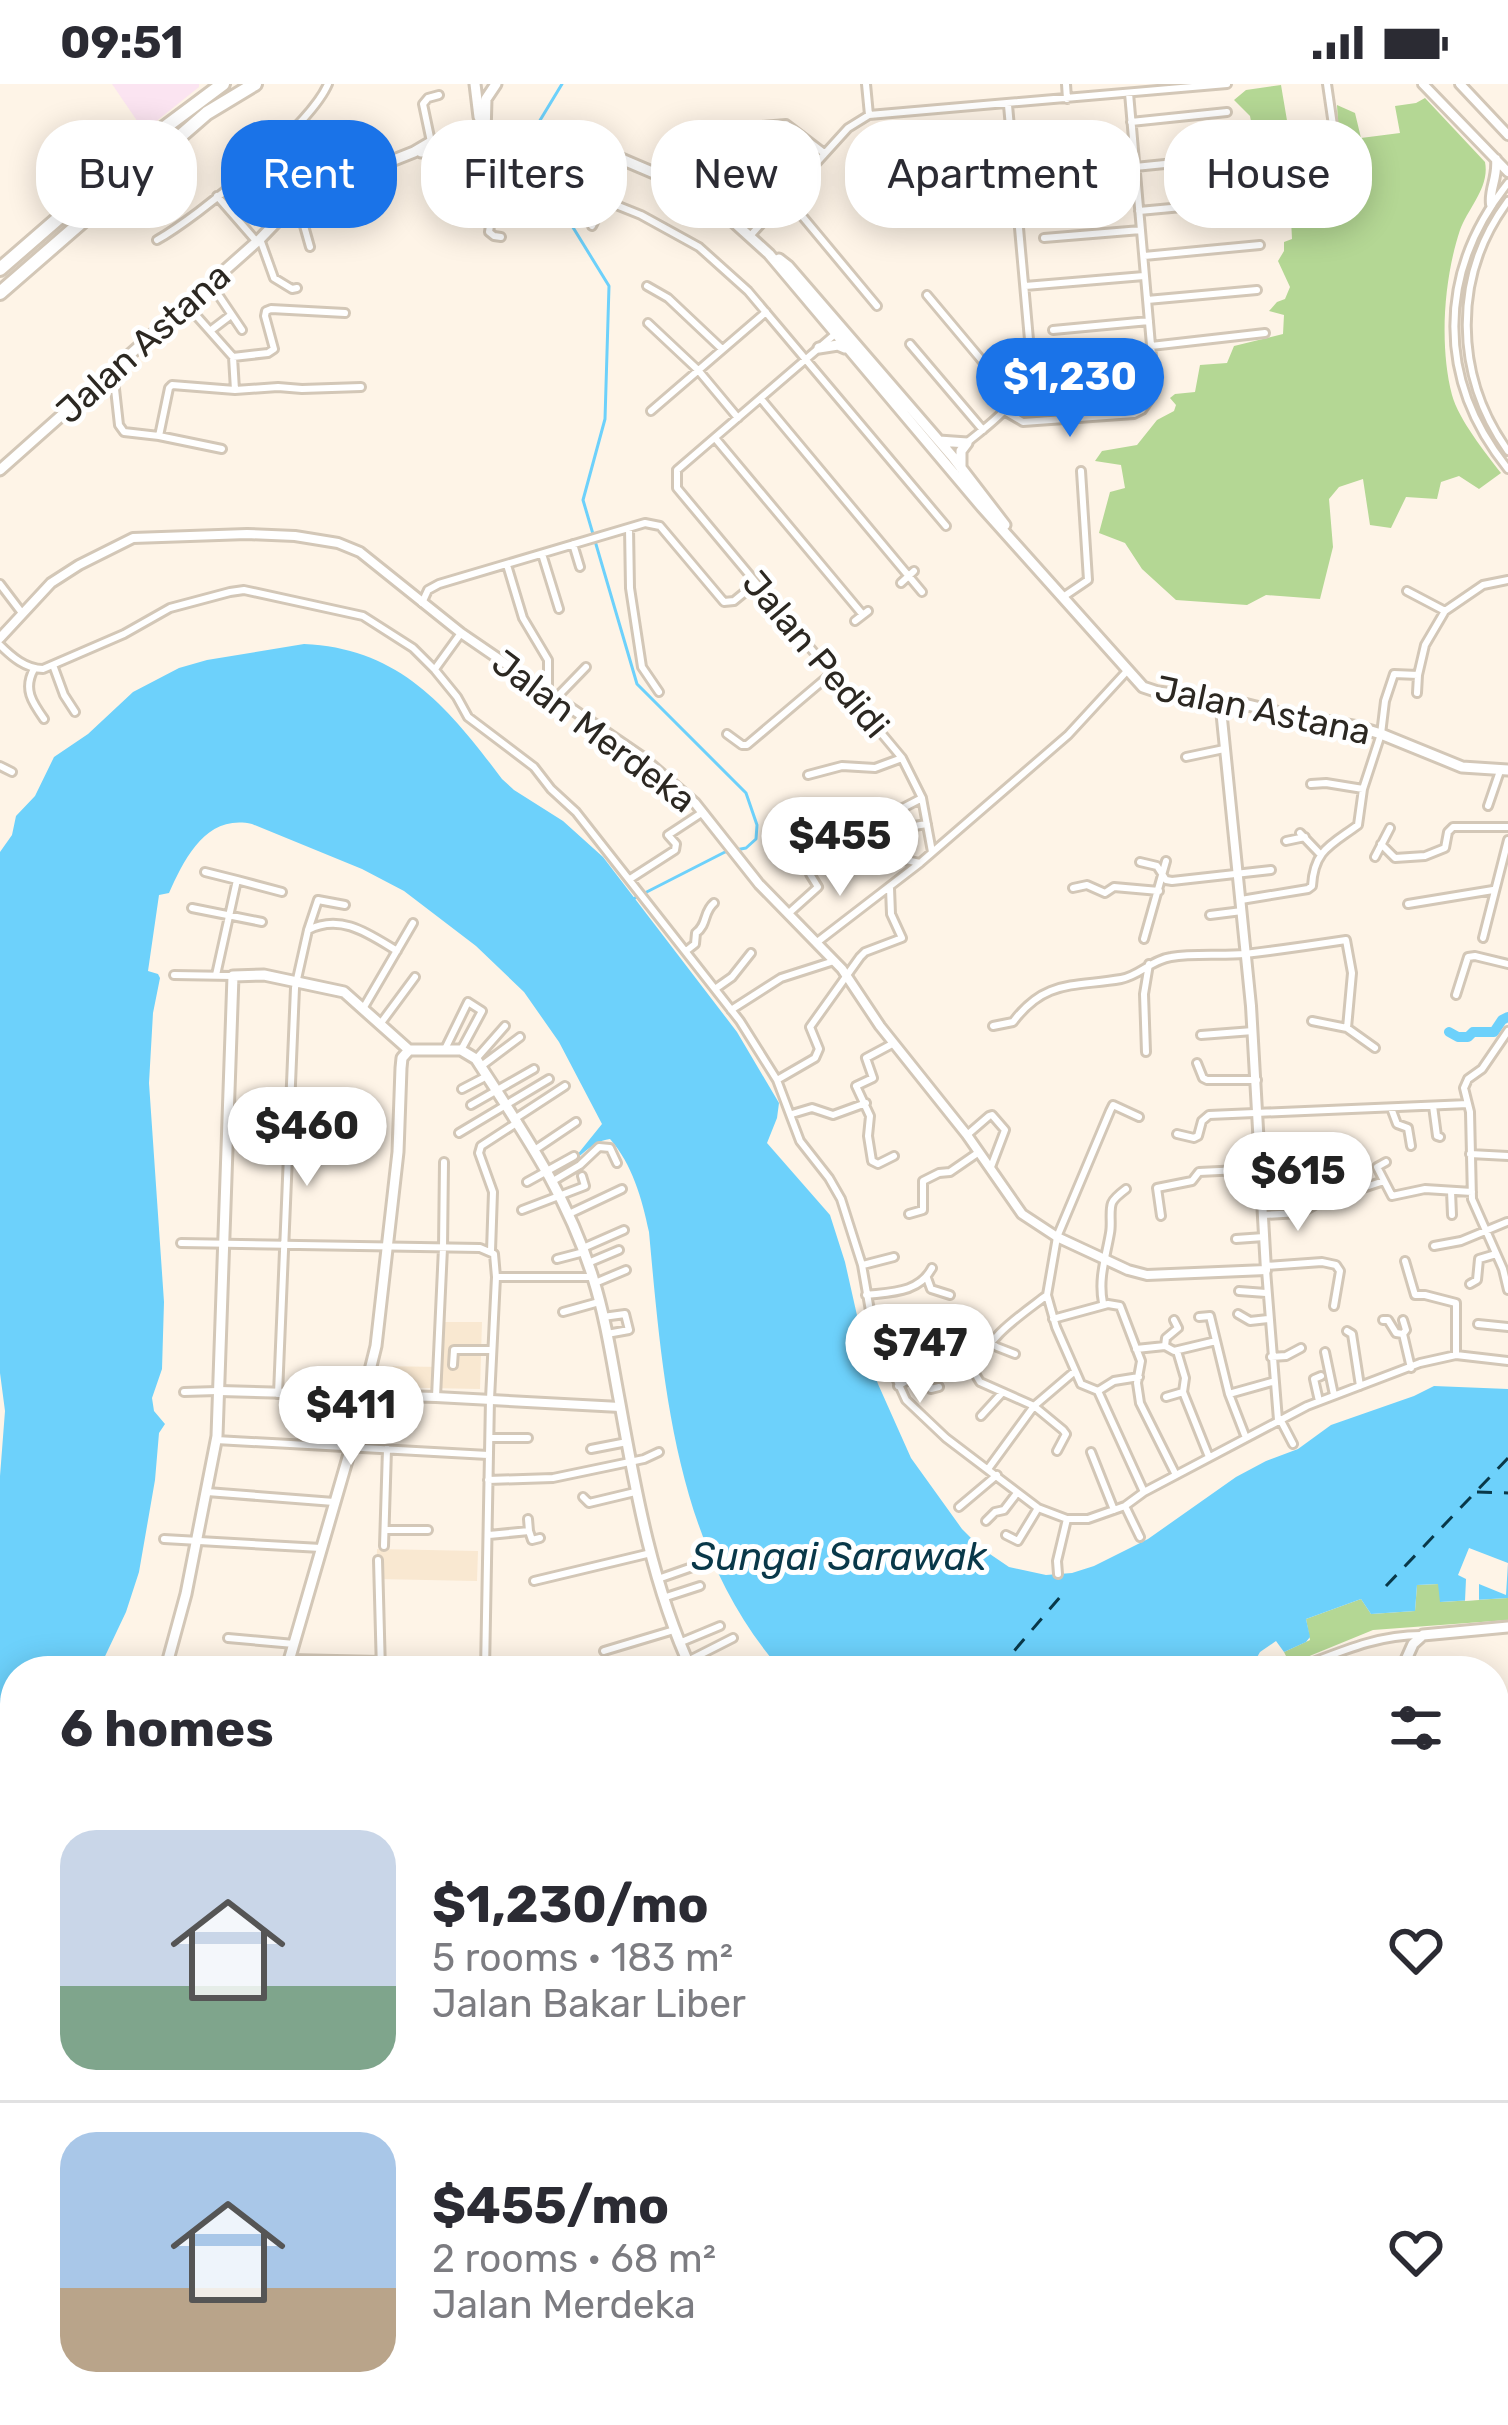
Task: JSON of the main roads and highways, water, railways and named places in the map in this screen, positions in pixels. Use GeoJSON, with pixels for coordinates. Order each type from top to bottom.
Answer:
{"type":"FeatureCollection","features":[{"type":"Feature","properties":{"kind":"main road"},"geometry":{"type":"LineString","coordinates":[[175,120],[224,84]]}},
{"type":"Feature","properties":{"kind":"main road"},"geometry":{"type":"LineString","coordinates":[[196,120],[255,84]]}},
{"type":"Feature","properties":{"kind":"main road"},"geometry":{"type":"LineString","coordinates":[[475,84],[488,120]]}},
{"type":"Feature","properties":{"kind":"main road"},"geometry":{"type":"LineString","coordinates":[[481,120],[488,93],[496,84]]}},
{"type":"Feature","properties":{"kind":"main road"},"geometry":{"type":"LineString","coordinates":[[0,293],[206,112]]}},
{"type":"Feature","properties":{"kind":"main road"},"geometry":{"type":"LineString","coordinates":[[478,120],[482,113]]}},
{"type":"Feature","properties":{"kind":"main road","name":"Jalan Astana"},"geometry":{"type":"LineString","coordinates":[[414,152],[421,148]]}},
{"type":"Feature","properties":{"kind":"main road","name":"Jalan Astana"},"geometry":{"type":"LineString","coordinates":[[0,470],[284,214],[372,167],[421,150]]}},
{"type":"Feature","properties":{"kind":"main road","name":"Jalan Astana"},"geometry":{"type":"LineString","coordinates":[[627,161],[687,187],[716,206],[769,254],[839,331],[850,351],[961,468],[1008,534]]}},
{"type":"Feature","properties":{"kind":"main road"},"geometry":{"type":"LineString","coordinates":[[0,269],[47,228]]}},
{"type":"Feature","properties":{"kind":"main road","name":"Jalan Astana"},"geometry":{"type":"LineString","coordinates":[[769,254],[788,266],[936,440],[982,507],[1150,691],[1381,734],[1462,767],[1504,771]]}},
{"type":"Feature","properties":{"kind":"main road"},"geometry":{"type":"LineString","coordinates":[[826,321],[819,348],[838,345],[850,351]]}},
{"type":"Feature","properties":{"kind":"main road"},"geometry":{"type":"LineString","coordinates":[[936,440],[967,442],[961,451],[961,468]]}},
{"type":"Feature","properties":{"kind":"main road"},"geometry":{"type":"LineString","coordinates":[[170,1656],[216,1441],[233,976],[264,975],[344,992],[409,1049],[461,1050],[481,1067],[536,1149],[569,1214],[594,1280],[651,1553],[685,1656]]}},
{"type":"Feature","properties":{"kind":"main road"},"geometry":{"type":"LineString","coordinates":[[291,1656],[376,1346],[398,1143],[400,1068],[409,1049]]}},
{"type":"Feature","properties":{"kind":"main road"},"geometry":{"type":"LineString","coordinates":[[1408,1656],[1423,1635],[1508,1627]]}},
{"type":"Feature","properties":{"kind":"water","name":"Sungai Sarawak"},"geometry":{"type":"Polygon","coordinates":[[[304,644],[338,648],[395,670],[441,706],[514,790],[563,821],[603,857],[737,1032],[779,1103],[767,1143],[830,1215],[863,1342],[911,1458],[981,1548],[1009,1567],[1046,1575],[1072,1573],[1148,1539],[1236,1477],[1298,1449],[1331,1425],[1434,1386],[1508,1389],[1508,1598],[1440,1602],[1438,1584],[1417,1585],[1415,1611],[1371,1614],[1361,1599],[1306,1619],[1310,1637],[1306,1642],[1284,1652],[1276,1641],[1258,1656],[771,1656],[746,1624],[718,1573],[697,1519],[669,1406],[649,1232],[630,1170],[610,1139],[561,1168],[602,1124],[559,1042],[524,992],[476,946],[404,891],[252,824],[236,823],[210,832],[199,842],[169,893],[159,895],[148,971],[160,978],[149,1083],[164,1302],[162,1369],[152,1398],[154,1411],[165,1424],[159,1433],[139,1572],[105,1656],[0,1656],[0,1476],[5,1411],[0,1373],[0,852],[12,835],[16,816],[35,796],[54,757],[88,734],[133,692],[179,668],[304,644]]]}},
{"type":"Feature","properties":{"kind":"waterway"},"geometry":{"type":"LineString","coordinates":[[562,84],[539,122],[540,149],[569,164],[558,203],[609,286],[605,419],[583,500],[637,684],[746,793],[757,825],[756,839],[746,848],[725,852],[631,900]]}},
{"type":"Feature","properties":{"kind":"waterway"},"geometry":{"type":"LineString","coordinates":[[1449,1032],[1458,1037],[1494,1032],[1508,1017]]}}]}
